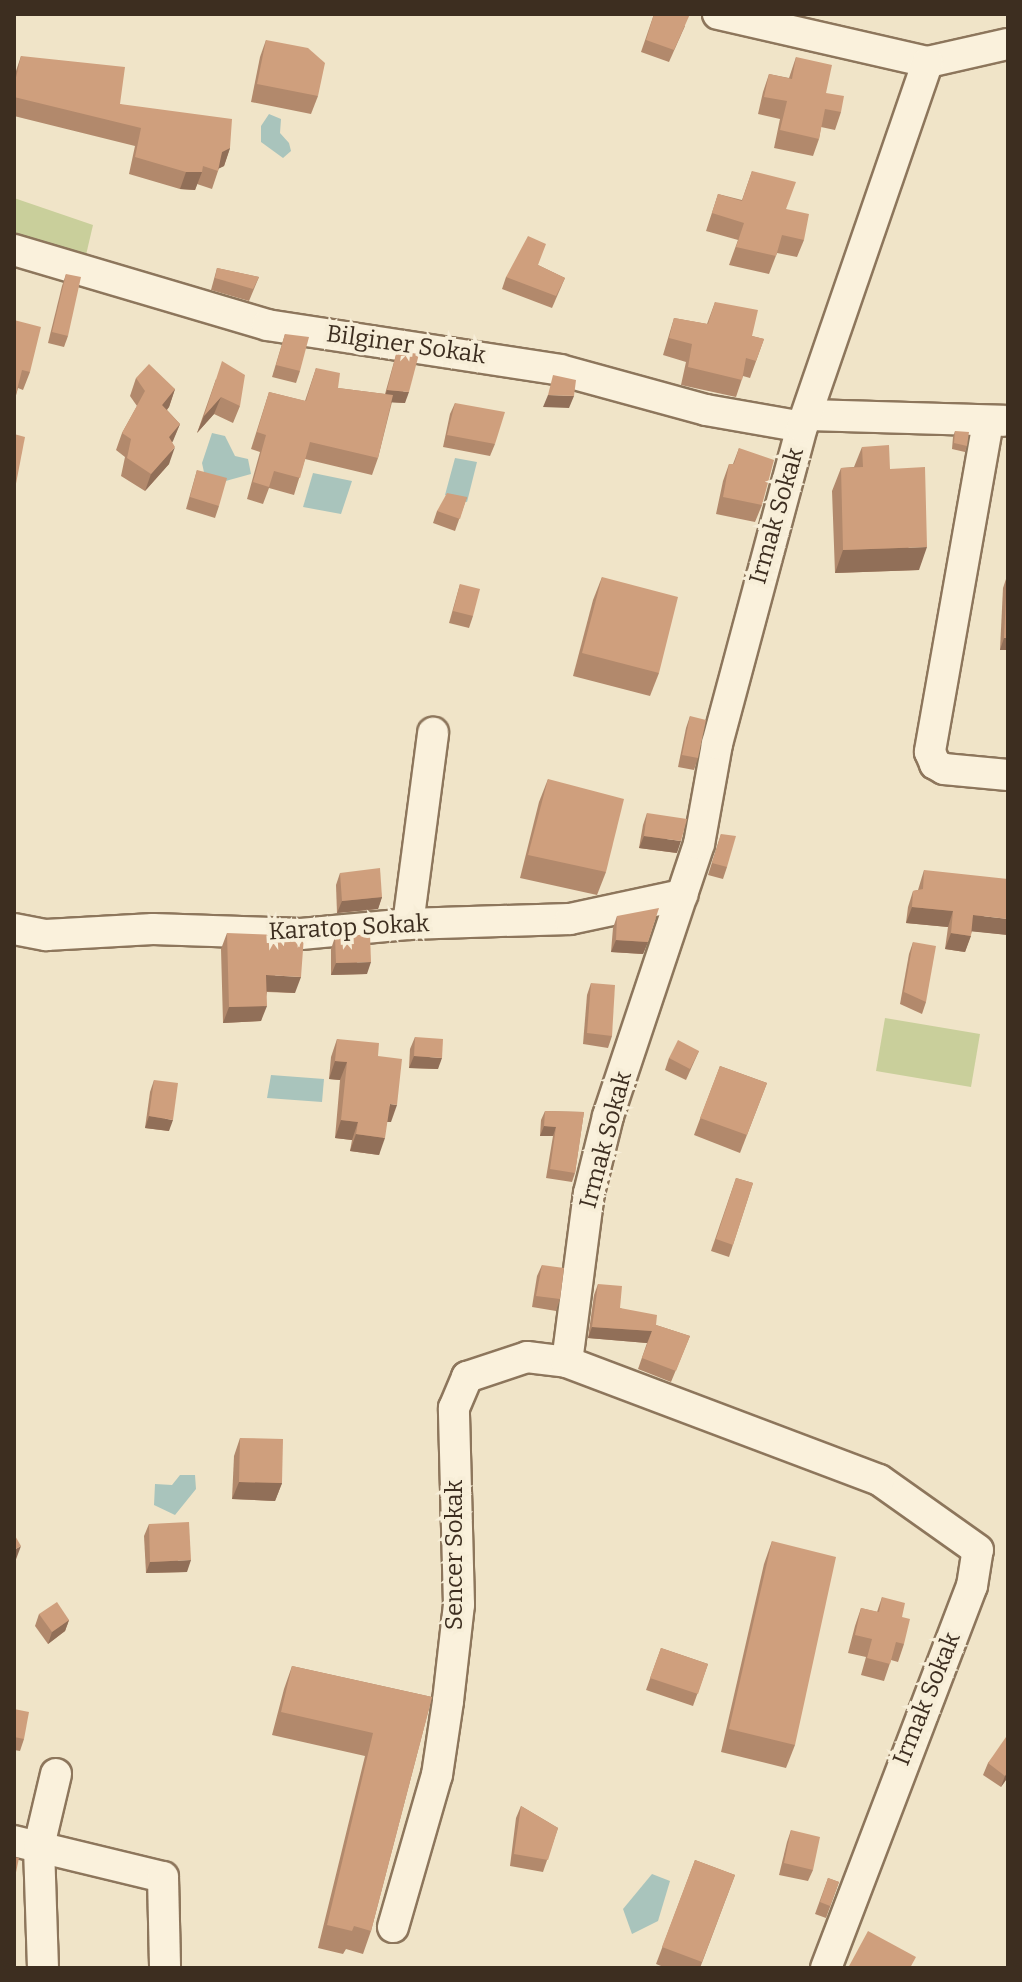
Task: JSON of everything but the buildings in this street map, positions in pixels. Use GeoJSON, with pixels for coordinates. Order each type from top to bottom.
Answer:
{"type":"FeatureCollection","features":[{"type":"Feature","properties":{"kind":"street"},"geometry":{"type":"LineString","coordinates":[[718,14],[928,62],[1008,44]]}},
{"type":"Feature","properties":{"kind":"street","name":"Irmak Sokak"},"geometry":{"type":"LineString","coordinates":[[826,1968],[972,1586],[978,1550],[879,1480],[567,1362],[589,1193],[608,1116],[682,895],[804,421],[928,62]]}},
{"type":"Feature","properties":{"kind":"street","name":"Bilginer Sokak"},"geometry":{"type":"LineString","coordinates":[[14,250],[267,325],[560,370],[706,410],[804,421],[998,421]]}},
{"type":"Feature","properties":{"kind":"street"},"geometry":{"type":"LineString","coordinates":[[998,421],[930,752],[935,764],[944,769],[1008,775]]}},
{"type":"Feature","properties":{"kind":"street"},"geometry":{"type":"LineString","coordinates":[[408,924],[433,733]]}},
{"type":"Feature","properties":{"kind":"street","name":"Karatop Sokak"},"geometry":{"type":"LineString","coordinates":[[14,929],[46,935],[153,929],[301,934],[408,924],[570,919],[682,895]]}},
{"type":"Feature","properties":{"kind":"street","name":"Sencer Sokak"},"geometry":{"type":"LineString","coordinates":[[393,1927],[437,1775],[448,1701],[459,1605],[454,1408],[467,1377],[527,1357],[567,1362]]}},
{"type":"Feature","properties":{"kind":"street"},"geometry":{"type":"LineString","coordinates":[[43,1968],[26,1844],[56,1774]]}},
{"type":"Feature","properties":{"kind":"street"},"geometry":{"type":"LineString","coordinates":[[26,1844],[163,1877],[165,1968]]}},
{"type":"Feature","properties":{"kind":"green space"},"geometry":{"type":"Polygon","coordinates":[[[14,198],[93,225],[83,268],[14,246],[14,198]]]}},
{"type":"Feature","properties":{"kind":"green space"},"geometry":{"type":"Polygon","coordinates":[[[885,1018],[980,1034],[971,1087],[876,1071],[885,1018]]]}},
{"type":"Feature","properties":{"kind":"water"},"geometry":{"type":"Polygon","coordinates":[[[269,114],[281,119],[280,133],[289,143],[291,151],[283,158],[261,142],[261,126],[269,114]]]}},
{"type":"Feature","properties":{"kind":"water"},"geometry":{"type":"Polygon","coordinates":[[[212,433],[225,436],[235,456],[248,459],[251,474],[222,482],[205,477],[202,463],[212,433]]]}},
{"type":"Feature","properties":{"kind":"water"},"geometry":{"type":"Polygon","coordinates":[[[455,458],[477,462],[467,502],[445,495],[455,458]]]}},
{"type":"Feature","properties":{"kind":"water"},"geometry":{"type":"Polygon","coordinates":[[[313,473],[352,481],[341,514],[303,507],[313,473]]]}},
{"type":"Feature","properties":{"kind":"water"},"geometry":{"type":"Polygon","coordinates":[[[271,1075],[324,1079],[322,1102],[267,1098],[271,1075]]]}},
{"type":"Feature","properties":{"kind":"water"},"geometry":{"type":"Polygon","coordinates":[[[180,1475],[195,1475],[196,1489],[175,1515],[154,1505],[155,1484],[172,1485],[180,1475]]]}},
{"type":"Feature","properties":{"kind":"water"},"geometry":{"type":"Polygon","coordinates":[[[652,1874],[670,1881],[658,1921],[632,1934],[623,1909],[652,1874]]]}}]}
